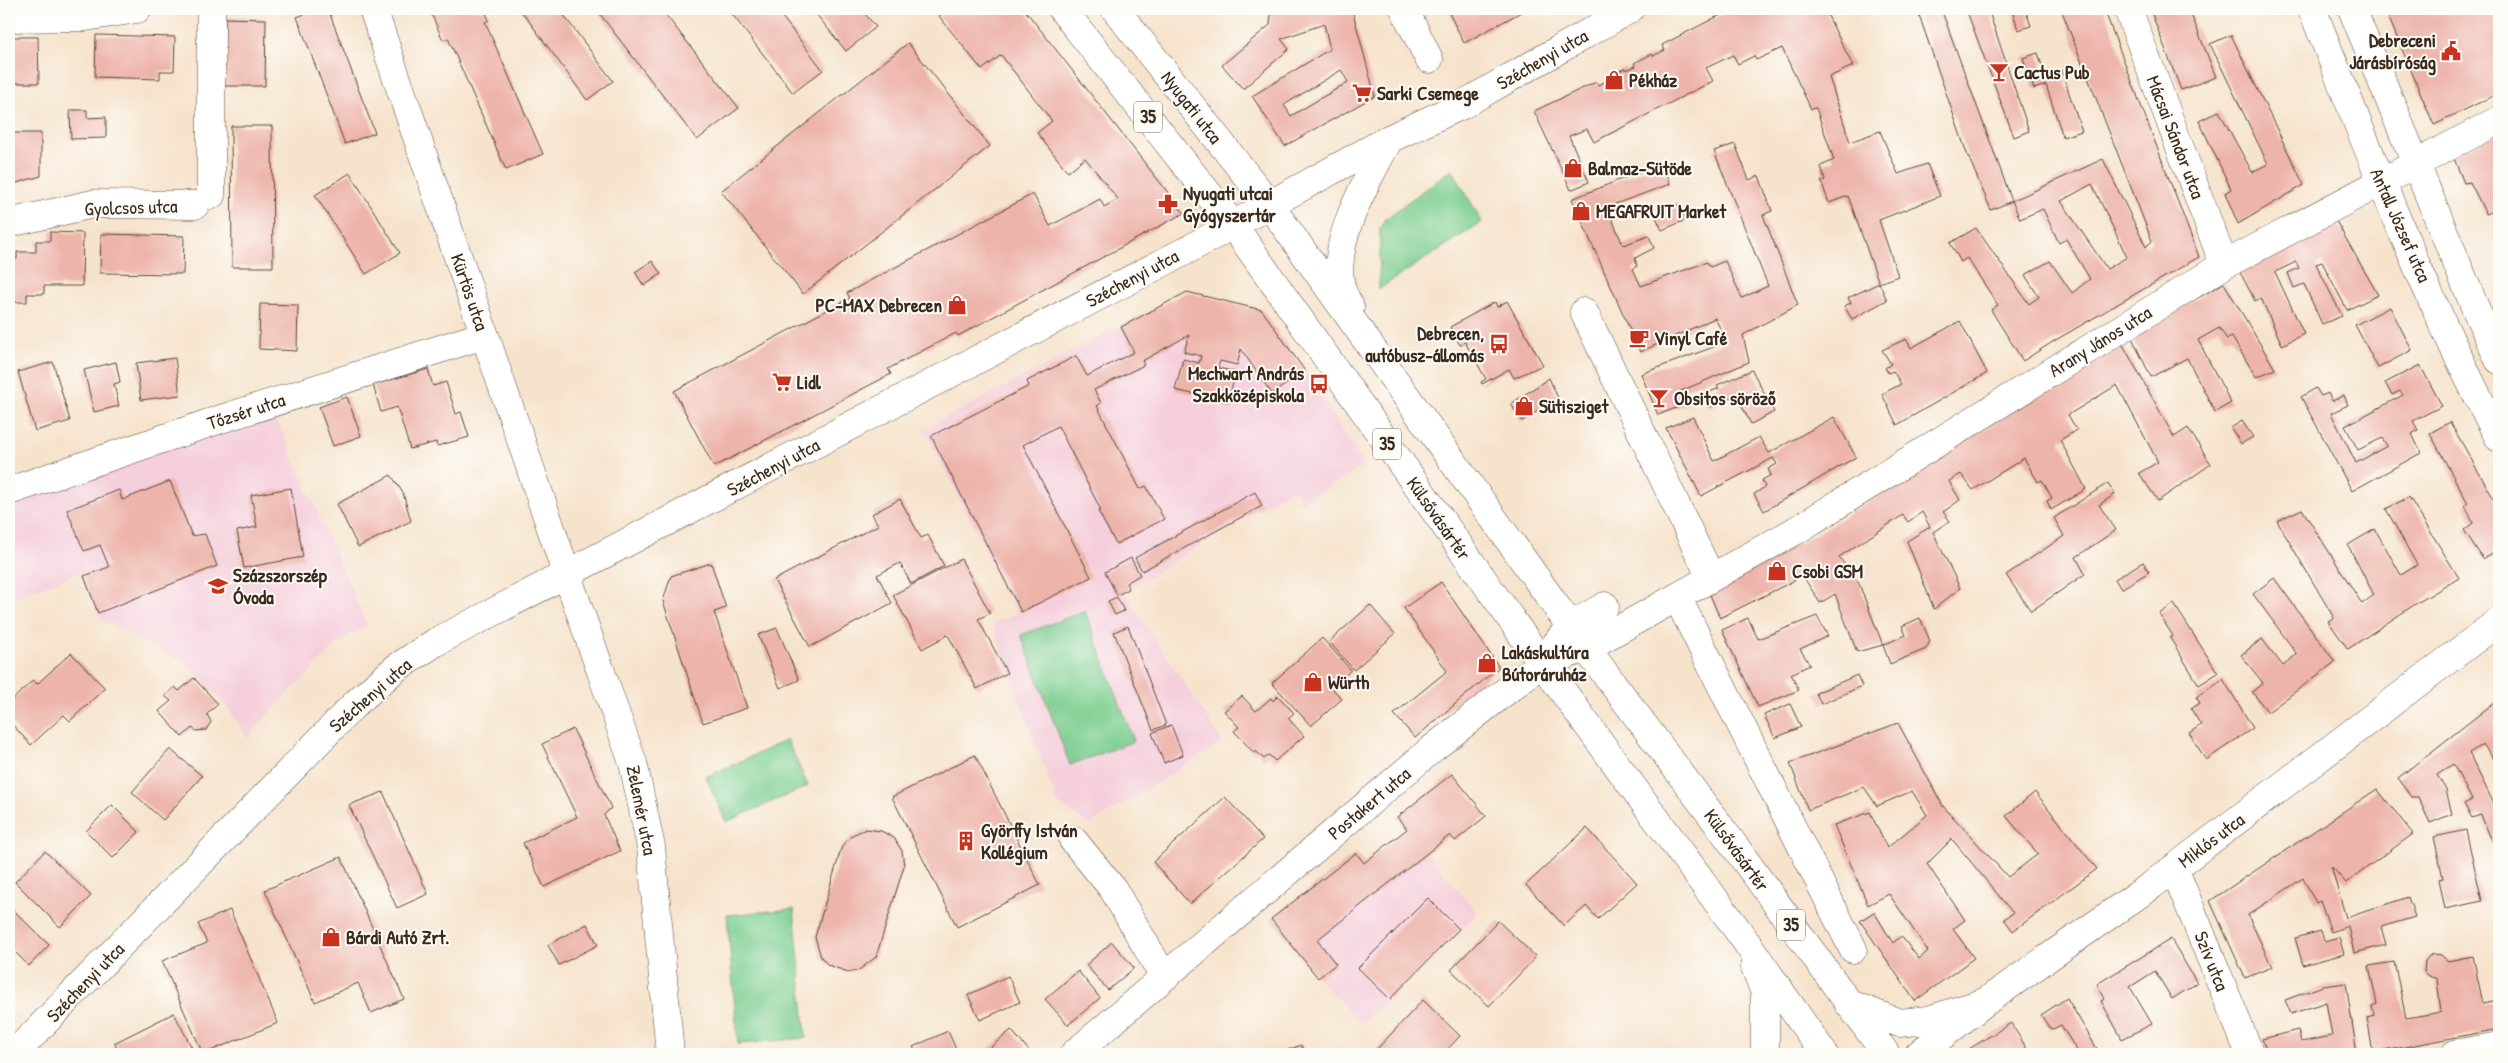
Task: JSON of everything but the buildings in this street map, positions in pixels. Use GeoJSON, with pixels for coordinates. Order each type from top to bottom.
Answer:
{"type":"FeatureCollection","features":[{"type":"Feature","properties":{"kind":"street"},"geometry":{"type":"LineString","coordinates":[[9,18],[86,17],[137,9]]}},
{"type":"Feature","properties":{"kind":"street","name":"Gyolcsos utca"},"geometry":{"type":"LineString","coordinates":[[9,223],[93,204],[203,200],[212,9]]}},
{"type":"Feature","properties":{"kind":"street","name":"Kürtös utca"},"geometry":{"type":"LineString","coordinates":[[373,9],[567,576]]}},
{"type":"Feature","properties":{"kind":"street","name":"35"},"geometry":{"type":"LineString","coordinates":[[1062,9],[1233,225]]}},
{"type":"Feature","properties":{"kind":"street","name":"Nyugati utca"},"geometry":{"type":"LineString","coordinates":[[1115,9],[1269,204]]}},
{"type":"Feature","properties":{"kind":"street"},"geometry":{"type":"LineString","coordinates":[[1404,9],[1429,59]]}},
{"type":"Feature","properties":{"kind":"street","name":"Széchenyi utca"},"geometry":{"type":"LineString","coordinates":[[14,1054],[357,702],[396,668],[436,642],[567,576],[1233,225],[1389,139],[1462,105],[1630,9]]}},
{"type":"Feature","properties":{"kind":"street","name":"Mácsai Sándor utca"},"geometry":{"type":"LineString","coordinates":[[2128,9],[2224,264]]}},
{"type":"Feature","properties":{"kind":"street","name":"Antall József utca"},"geometry":{"type":"LineString","coordinates":[[2312,9],[2381,182],[2459,359],[2499,438]]}},
{"type":"Feature","properties":{"kind":"street","name":"Antall József utca"},"geometry":{"type":"LineString","coordinates":[[2352,9],[2477,312],[2499,360]]}},
{"type":"Feature","properties":{"kind":"street","name":"Arany János utca"},"geometry":{"type":"LineString","coordinates":[[1711,578],[1795,531],[2224,264],[2499,120]]}},
{"type":"Feature","properties":{"kind":"street"},"geometry":{"type":"LineString","coordinates":[[1360,332],[1341,286],[1341,248],[1345,232],[1363,190],[1389,139]]}},
{"type":"Feature","properties":{"kind":"street","name":"Külsővásártér"},"geometry":{"type":"LineString","coordinates":[[1269,204],[1570,626],[1736,848],[1886,1054]]}},
{"type":"Feature","properties":{"kind":"street","name":"Külsővásártér"},"geometry":{"type":"LineString","coordinates":[[1233,225],[1542,664],[1742,936],[1824,1054]]}},
{"type":"Feature","properties":{"kind":"street"},"geometry":{"type":"LineString","coordinates":[[1584,312],[1711,578],[1586,648]]}},
{"type":"Feature","properties":{"kind":"street","name":"Tőzsér utca"},"geometry":{"type":"LineString","coordinates":[[9,491],[218,420],[484,335]]}},
{"type":"Feature","properties":{"kind":"street","name":"Zelemér utca"},"geometry":{"type":"LineString","coordinates":[[567,576],[633,763],[651,847],[670,1054]]}},
{"type":"Feature","properties":{"kind":"street"},"geometry":{"type":"LineString","coordinates":[[1677,597],[1853,949]]}},
{"type":"Feature","properties":{"kind":"street"},"geometry":{"type":"LineString","coordinates":[[1542,664],[1570,626],[1605,606]]}},
{"type":"Feature","properties":{"kind":"street","name":"Miklós utca"},"geometry":{"type":"LineString","coordinates":[[1919,1054],[1985,1002],[2174,868],[2499,621]]}},
{"type":"Feature","properties":{"kind":"street","name":"Postakert utca"},"geometry":{"type":"LineString","coordinates":[[1074,1054],[1432,749],[1504,691],[1524,679],[1542,664],[1586,648]]}},
{"type":"Feature","properties":{"kind":"street"},"geometry":{"type":"LineString","coordinates":[[1073,840],[1113,889],[1164,977]]}},
{"type":"Feature","properties":{"kind":"street","name":"Szív utca"},"geometry":{"type":"LineString","coordinates":[[2174,868],[2250,1054]]}},
{"type":"Feature","properties":{"kind":"street"},"geometry":{"type":"LineString","coordinates":[[1742,936],[1765,993],[1765,1054]]}},
{"type":"Feature","properties":{"kind":"street"},"geometry":{"type":"LineString","coordinates":[[1847,1002],[1872,1014],[1899,1023],[1928,1020],[1985,1002]]}},
{"type":"Feature","properties":{"kind":"street"},"geometry":{"type":"LineString","coordinates":[[2454,1054],[2499,1046]]}},
{"type":"Feature","properties":{"kind":"shaded area"},"geometry":{"type":"Polygon","coordinates":[[[1187,292],[1262,310],[1305,371],[1365,466],[1301,502],[1293,488],[1124,592],[1223,742],[1089,825],[1057,803],[992,624],[1018,613],[924,429],[1187,292]]]}},
{"type":"Feature","properties":{"kind":"shaded area","name":"Százszorszép Óvoda"},"geometry":{"type":"Polygon","coordinates":[[[272,409],[367,625],[341,641],[266,716],[248,739],[224,703],[189,666],[99,617],[80,572],[9,600],[9,497],[272,409]]]}},
{"type":"Feature","properties":{"kind":"shaded area"},"geometry":{"type":"Polygon","coordinates":[[[1407,829],[1478,913],[1390,999],[1360,1023],[1318,978],[1271,919],[1356,853],[1364,863],[1407,829]]]}},
{"type":"Feature","properties":{"kind":"green space"},"geometry":{"type":"Polygon","coordinates":[[[1452,169],[1482,222],[1379,289],[1380,229],[1385,219],[1452,169]]]}},
{"type":"Feature","properties":{"kind":"green space"},"geometry":{"type":"Polygon","coordinates":[[[1085,611],[1134,741],[1070,765],[1021,635],[1085,611]]]}},
{"type":"Feature","properties":{"kind":"green space"},"geometry":{"type":"Polygon","coordinates":[[[787,740],[808,786],[726,822],[706,777],[787,740]]]}},
{"type":"Feature","properties":{"kind":"green space"},"geometry":{"type":"Polygon","coordinates":[[[794,909],[806,1038],[738,1044],[727,915],[794,909]]]}},
{"type":"Feature","properties":{"kind":"place","name":"Debreceni Járásbíróság"},"geometry":{"type":"Point","coordinates":[2451,51]}},
{"type":"Feature","properties":{"kind":"place","name":"Cactus Pub"},"geometry":{"type":"Point","coordinates":[1999,72]}},
{"type":"Feature","properties":{"kind":"place","name":"Pékház"},"geometry":{"type":"Point","coordinates":[1614,80]}},
{"type":"Feature","properties":{"kind":"place","name":"Sarki Csemege"},"geometry":{"type":"Point","coordinates":[1362,93]}},
{"type":"Feature","properties":{"kind":"place","name":"Balmaz-Sütöde"},"geometry":{"type":"Point","coordinates":[1573,168]}},
{"type":"Feature","properties":{"kind":"place","name":"Nyugati utcai Gyógyszertár"},"geometry":{"type":"Point","coordinates":[1168,204]}},
{"type":"Feature","properties":{"kind":"place","name":"MEGAFRUIT Market"},"geometry":{"type":"Point","coordinates":[1581,211]}},
{"type":"Feature","properties":{"kind":"place","name":"PC-MAX Debrecen"},"geometry":{"type":"Point","coordinates":[957,305]}},
{"type":"Feature","properties":{"kind":"place","name":"Vinyl Café"},"geometry":{"type":"Point","coordinates":[1639,338]}},
{"type":"Feature","properties":{"kind":"place","name":"Debrecen, autóbusz-állomás"},"geometry":{"type":"Point","coordinates":[1499,344]}},
{"type":"Feature","properties":{"kind":"place","name":"Lidl"},"geometry":{"type":"Point","coordinates":[782,382]}},
{"type":"Feature","properties":{"kind":"place","name":"Mechwart András Szakközépiskola"},"geometry":{"type":"Point","coordinates":[1319,384]}},
{"type":"Feature","properties":{"kind":"place","name":"Obsitos söröző"},"geometry":{"type":"Point","coordinates":[1659,398]}},
{"type":"Feature","properties":{"kind":"place","name":"Sütisziget"},"geometry":{"type":"Point","coordinates":[1524,406]}},
{"type":"Feature","properties":{"kind":"place","name":"Csobi GSM"},"geometry":{"type":"Point","coordinates":[1777,571]}},
{"type":"Feature","properties":{"kind":"place","name":"Százszorszép Óvoda"},"geometry":{"type":"Point","coordinates":[218,586]}},
{"type":"Feature","properties":{"kind":"place","name":"Lakáskultúra Bútoráruház"},"geometry":{"type":"Point","coordinates":[1487,663]}},
{"type":"Feature","properties":{"kind":"place","name":"Würth"},"geometry":{"type":"Point","coordinates":[1313,682]}},
{"type":"Feature","properties":{"kind":"place","name":"Györffy István Kollégium"},"geometry":{"type":"Point","coordinates":[966,841]}},
{"type":"Feature","properties":{"kind":"place","name":"Bárdi Autó Zrt."},"geometry":{"type":"Point","coordinates":[331,937]}}]}
